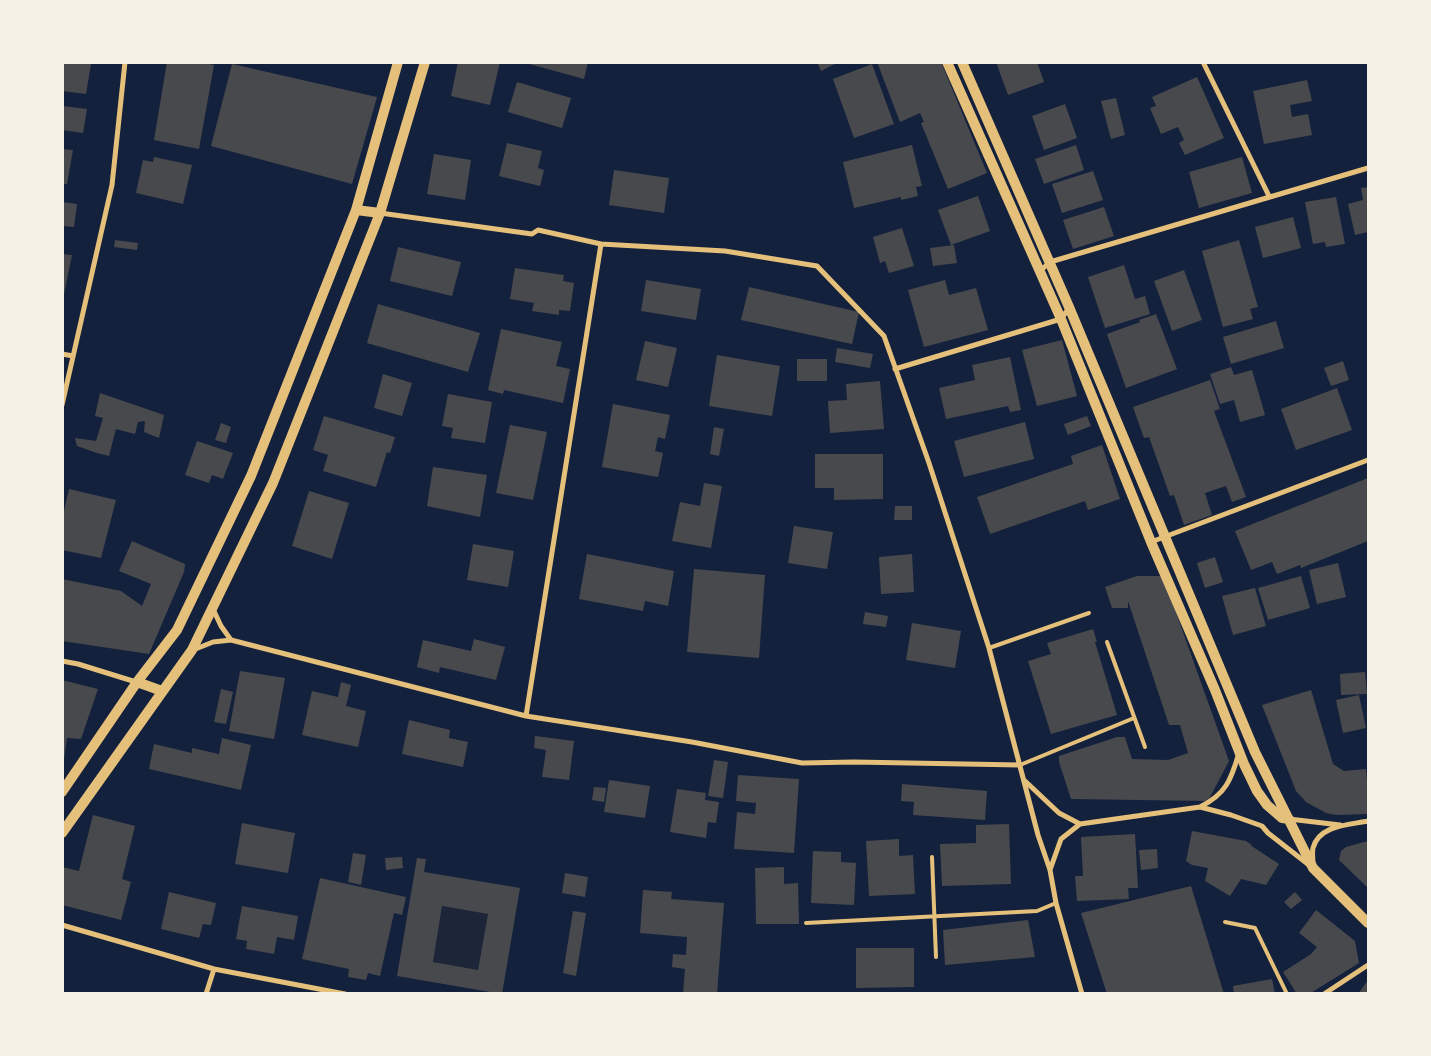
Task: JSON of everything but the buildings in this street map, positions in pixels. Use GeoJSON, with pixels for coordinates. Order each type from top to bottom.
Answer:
{"type":"FeatureCollection","features":[{"type":"Feature","properties":{"kind":"main road"},"geometry":{"type":"LineString","coordinates":[[62,792],[137,682],[177,630],[251,476],[356,210],[398,62]]}},
{"type":"Feature","properties":{"kind":"main road"},"geometry":{"type":"LineString","coordinates":[[62,834],[192,650],[274,483],[380,213],[424,62]]}},
{"type":"Feature","properties":{"kind":"main road"},"geometry":{"type":"LineString","coordinates":[[947,62],[1061,319],[1151,542],[1257,791],[1267,805],[1282,818],[1289,819]]}},
{"type":"Feature","properties":{"kind":"main road"},"geometry":{"type":"LineString","coordinates":[[962,62],[1050,262],[1255,752],[1314,868],[1368,923]]}},
{"type":"Feature","properties":{"kind":"main road"},"geometry":{"type":"LineString","coordinates":[[356,210],[380,213]]}},
{"type":"Feature","properties":{"kind":"main road"},"geometry":{"type":"LineString","coordinates":[[137,682],[162,691]]}},
{"type":"Feature","properties":{"kind":"street"},"geometry":{"type":"LineString","coordinates":[[62,405],[112,185],[125,62]]}},
{"type":"Feature","properties":{"kind":"street"},"geometry":{"type":"LineString","coordinates":[[1203,62],[1269,196]]}},
{"type":"Feature","properties":{"kind":"street"},"geometry":{"type":"LineString","coordinates":[[1039,272],[1050,262],[1368,168]]}},
{"type":"Feature","properties":{"kind":"street"},"geometry":{"type":"LineString","coordinates":[[380,213],[532,234],[538,230],[601,244],[725,251],[817,266],[884,336],[929,463],[989,648],[1082,994]]}},
{"type":"Feature","properties":{"kind":"street"},"geometry":{"type":"LineString","coordinates":[[526,716],[601,244]]}},
{"type":"Feature","properties":{"kind":"street"},"geometry":{"type":"LineString","coordinates":[[895,369],[1061,319],[1069,307]]}},
{"type":"Feature","properties":{"kind":"street"},"geometry":{"type":"LineString","coordinates":[[62,354],[73,356]]}},
{"type":"Feature","properties":{"kind":"street"},"geometry":{"type":"LineString","coordinates":[[1151,542],[1368,460]]}},
{"type":"Feature","properties":{"kind":"street"},"geometry":{"type":"LineString","coordinates":[[213,608],[221,626],[231,640]]}},
{"type":"Feature","properties":{"kind":"street"},"geometry":{"type":"LineString","coordinates":[[192,650],[213,642],[231,640],[526,716],[692,742],[802,763],[1020,765]]}},
{"type":"Feature","properties":{"kind":"street"},"geometry":{"type":"LineString","coordinates":[[62,661],[137,682]]}},
{"type":"Feature","properties":{"kind":"street"},"geometry":{"type":"LineString","coordinates":[[1050,870],[1061,839],[1080,824],[1200,807],[1213,800],[1232,777],[1240,750]]}},
{"type":"Feature","properties":{"kind":"street"},"geometry":{"type":"LineString","coordinates":[[1024,781],[1058,813],[1080,824]]}},
{"type":"Feature","properties":{"kind":"street"},"geometry":{"type":"LineString","coordinates":[[1200,807],[1231,814],[1262,826],[1268,833],[1314,868]]}},
{"type":"Feature","properties":{"kind":"street"},"geometry":{"type":"LineString","coordinates":[[1289,819],[1345,826]]}},
{"type":"Feature","properties":{"kind":"street"},"geometry":{"type":"LineString","coordinates":[[1314,868],[1313,848],[1318,837],[1326,831],[1368,821]]}},
{"type":"Feature","properties":{"kind":"street"},"geometry":{"type":"LineString","coordinates":[[62,925],[214,969],[344,994]]}},
{"type":"Feature","properties":{"kind":"street"},"geometry":{"type":"LineString","coordinates":[[1324,994],[1368,965]]}},
{"type":"Feature","properties":{"kind":"street"},"geometry":{"type":"LineString","coordinates":[[206,994],[214,969]]}},
{"type":"Feature","properties":{"kind":"lane"},"geometry":{"type":"LineString","coordinates":[[989,648],[1089,614]]}},
{"type":"Feature","properties":{"kind":"lane"},"geometry":{"type":"LineString","coordinates":[[1107,642],[1146,747]]}},
{"type":"Feature","properties":{"kind":"lane"},"geometry":{"type":"LineString","coordinates":[[1020,765],[1134,718]]}},
{"type":"Feature","properties":{"kind":"lane"},"geometry":{"type":"LineString","coordinates":[[932,857],[936,957]]}},
{"type":"Feature","properties":{"kind":"lane"},"geometry":{"type":"LineString","coordinates":[[806,924],[1037,912],[1056,903]]}},
{"type":"Feature","properties":{"kind":"lane"},"geometry":{"type":"LineString","coordinates":[[1225,922],[1255,928],[1287,994]]}},
{"type":"Feature","properties":{"kind":"shaded area"},"geometry":{"type":"Polygon","coordinates":[[[442,906],[488,914],[478,970],[433,962],[442,906]]]}}]}
